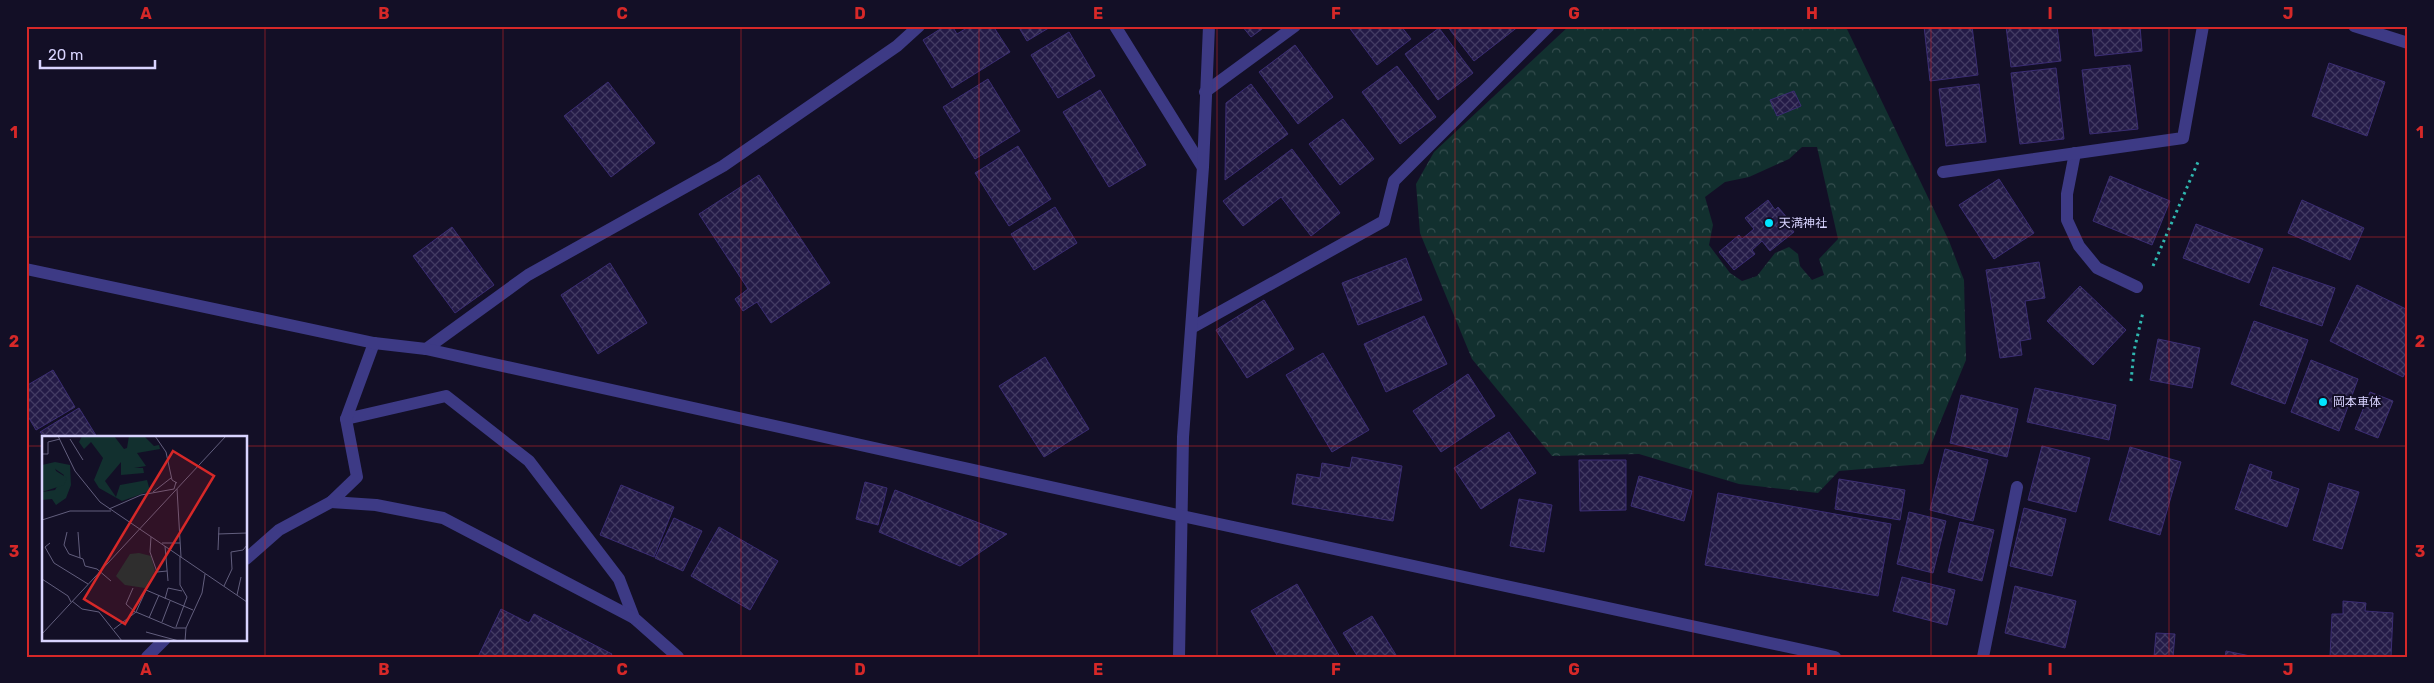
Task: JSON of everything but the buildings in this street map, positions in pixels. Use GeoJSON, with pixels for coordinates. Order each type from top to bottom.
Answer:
{"type":"FeatureCollection","features":[{"type":"Feature","properties":{"kind":"street"},"geometry":{"type":"LineString","coordinates":[[426,349],[528,275],[723,166],[897,46],[919,26]]}},
{"type":"Feature","properties":{"kind":"street"},"geometry":{"type":"LineString","coordinates":[[1115,26],[1203,167]]}},
{"type":"Feature","properties":{"kind":"street"},"geometry":{"type":"LineString","coordinates":[[1179,657],[1183,437],[1193,327],[1209,26]]}},
{"type":"Feature","properties":{"kind":"street"},"geometry":{"type":"LineString","coordinates":[[1205,92],[1295,26]]}},
{"type":"Feature","properties":{"kind":"street"},"geometry":{"type":"LineString","coordinates":[[1193,327],[1384,220],[1394,181],[1549,26]]}},
{"type":"Feature","properties":{"kind":"street"},"geometry":{"type":"LineString","coordinates":[[1943,172],[2183,138],[2203,26]]}},
{"type":"Feature","properties":{"kind":"street"},"geometry":{"type":"LineString","coordinates":[[2354,26],[2408,43]]}},
{"type":"Feature","properties":{"kind":"street"},"geometry":{"type":"LineString","coordinates":[[2075,152],[2068,194],[2067,220],[2079,246],[2097,268],[2137,287]]}},
{"type":"Feature","properties":{"kind":"street"},"geometry":{"type":"LineString","coordinates":[[26,269],[374,343],[426,349],[1182,516],[1835,657]]}},
{"type":"Feature","properties":{"kind":"street"},"geometry":{"type":"LineString","coordinates":[[248,557],[279,530],[331,502],[357,477],[346,419],[374,343]]}},
{"type":"Feature","properties":{"kind":"street"},"geometry":{"type":"LineString","coordinates":[[346,419],[446,396],[529,461],[619,578],[634,618]]}},
{"type":"Feature","properties":{"kind":"street"},"geometry":{"type":"LineString","coordinates":[[1982,657],[2017,487]]}},
{"type":"Feature","properties":{"kind":"street"},"geometry":{"type":"LineString","coordinates":[[331,502],[376,505],[443,518],[634,618],[678,657]]}},
{"type":"Feature","properties":{"kind":"street"},"geometry":{"type":"LineString","coordinates":[[147,657],[163,640]]}},
{"type":"Feature","properties":{"kind":"path"},"geometry":{"type":"LineString","coordinates":[[2152,271],[2154,262],[2198,162],[2183,138]]}},
{"type":"Feature","properties":{"kind":"path"},"geometry":{"type":"LineString","coordinates":[[2131,381],[2134,351],[2144,307]]}},
{"type":"Feature","properties":{"kind":"green space"},"geometry":{"type":"Polygon","coordinates":[[[1569,26],[1846,27],[1949,241],[1964,280],[1966,360],[1923,464],[1839,471],[1818,493],[1739,484],[1639,454],[1552,456],[1472,359],[1420,233],[1416,184],[1434,152],[1569,26]],[[1802,147],[1789,159],[1749,177],[1725,182],[1705,197],[1713,225],[1709,245],[1730,273],[1742,281],[1757,276],[1775,253],[1789,247],[1798,254],[1800,266],[1812,280],[1824,275],[1819,259],[1838,239],[1817,147],[1802,147]]]}},
{"type":"Feature","properties":{"kind":"place","name":"天満神社"},"geometry":{"type":"Point","coordinates":[1769,223]}},
{"type":"Feature","properties":{"kind":"place","name":"岡本車体"},"geometry":{"type":"Point","coordinates":[2323,402]}}]}
